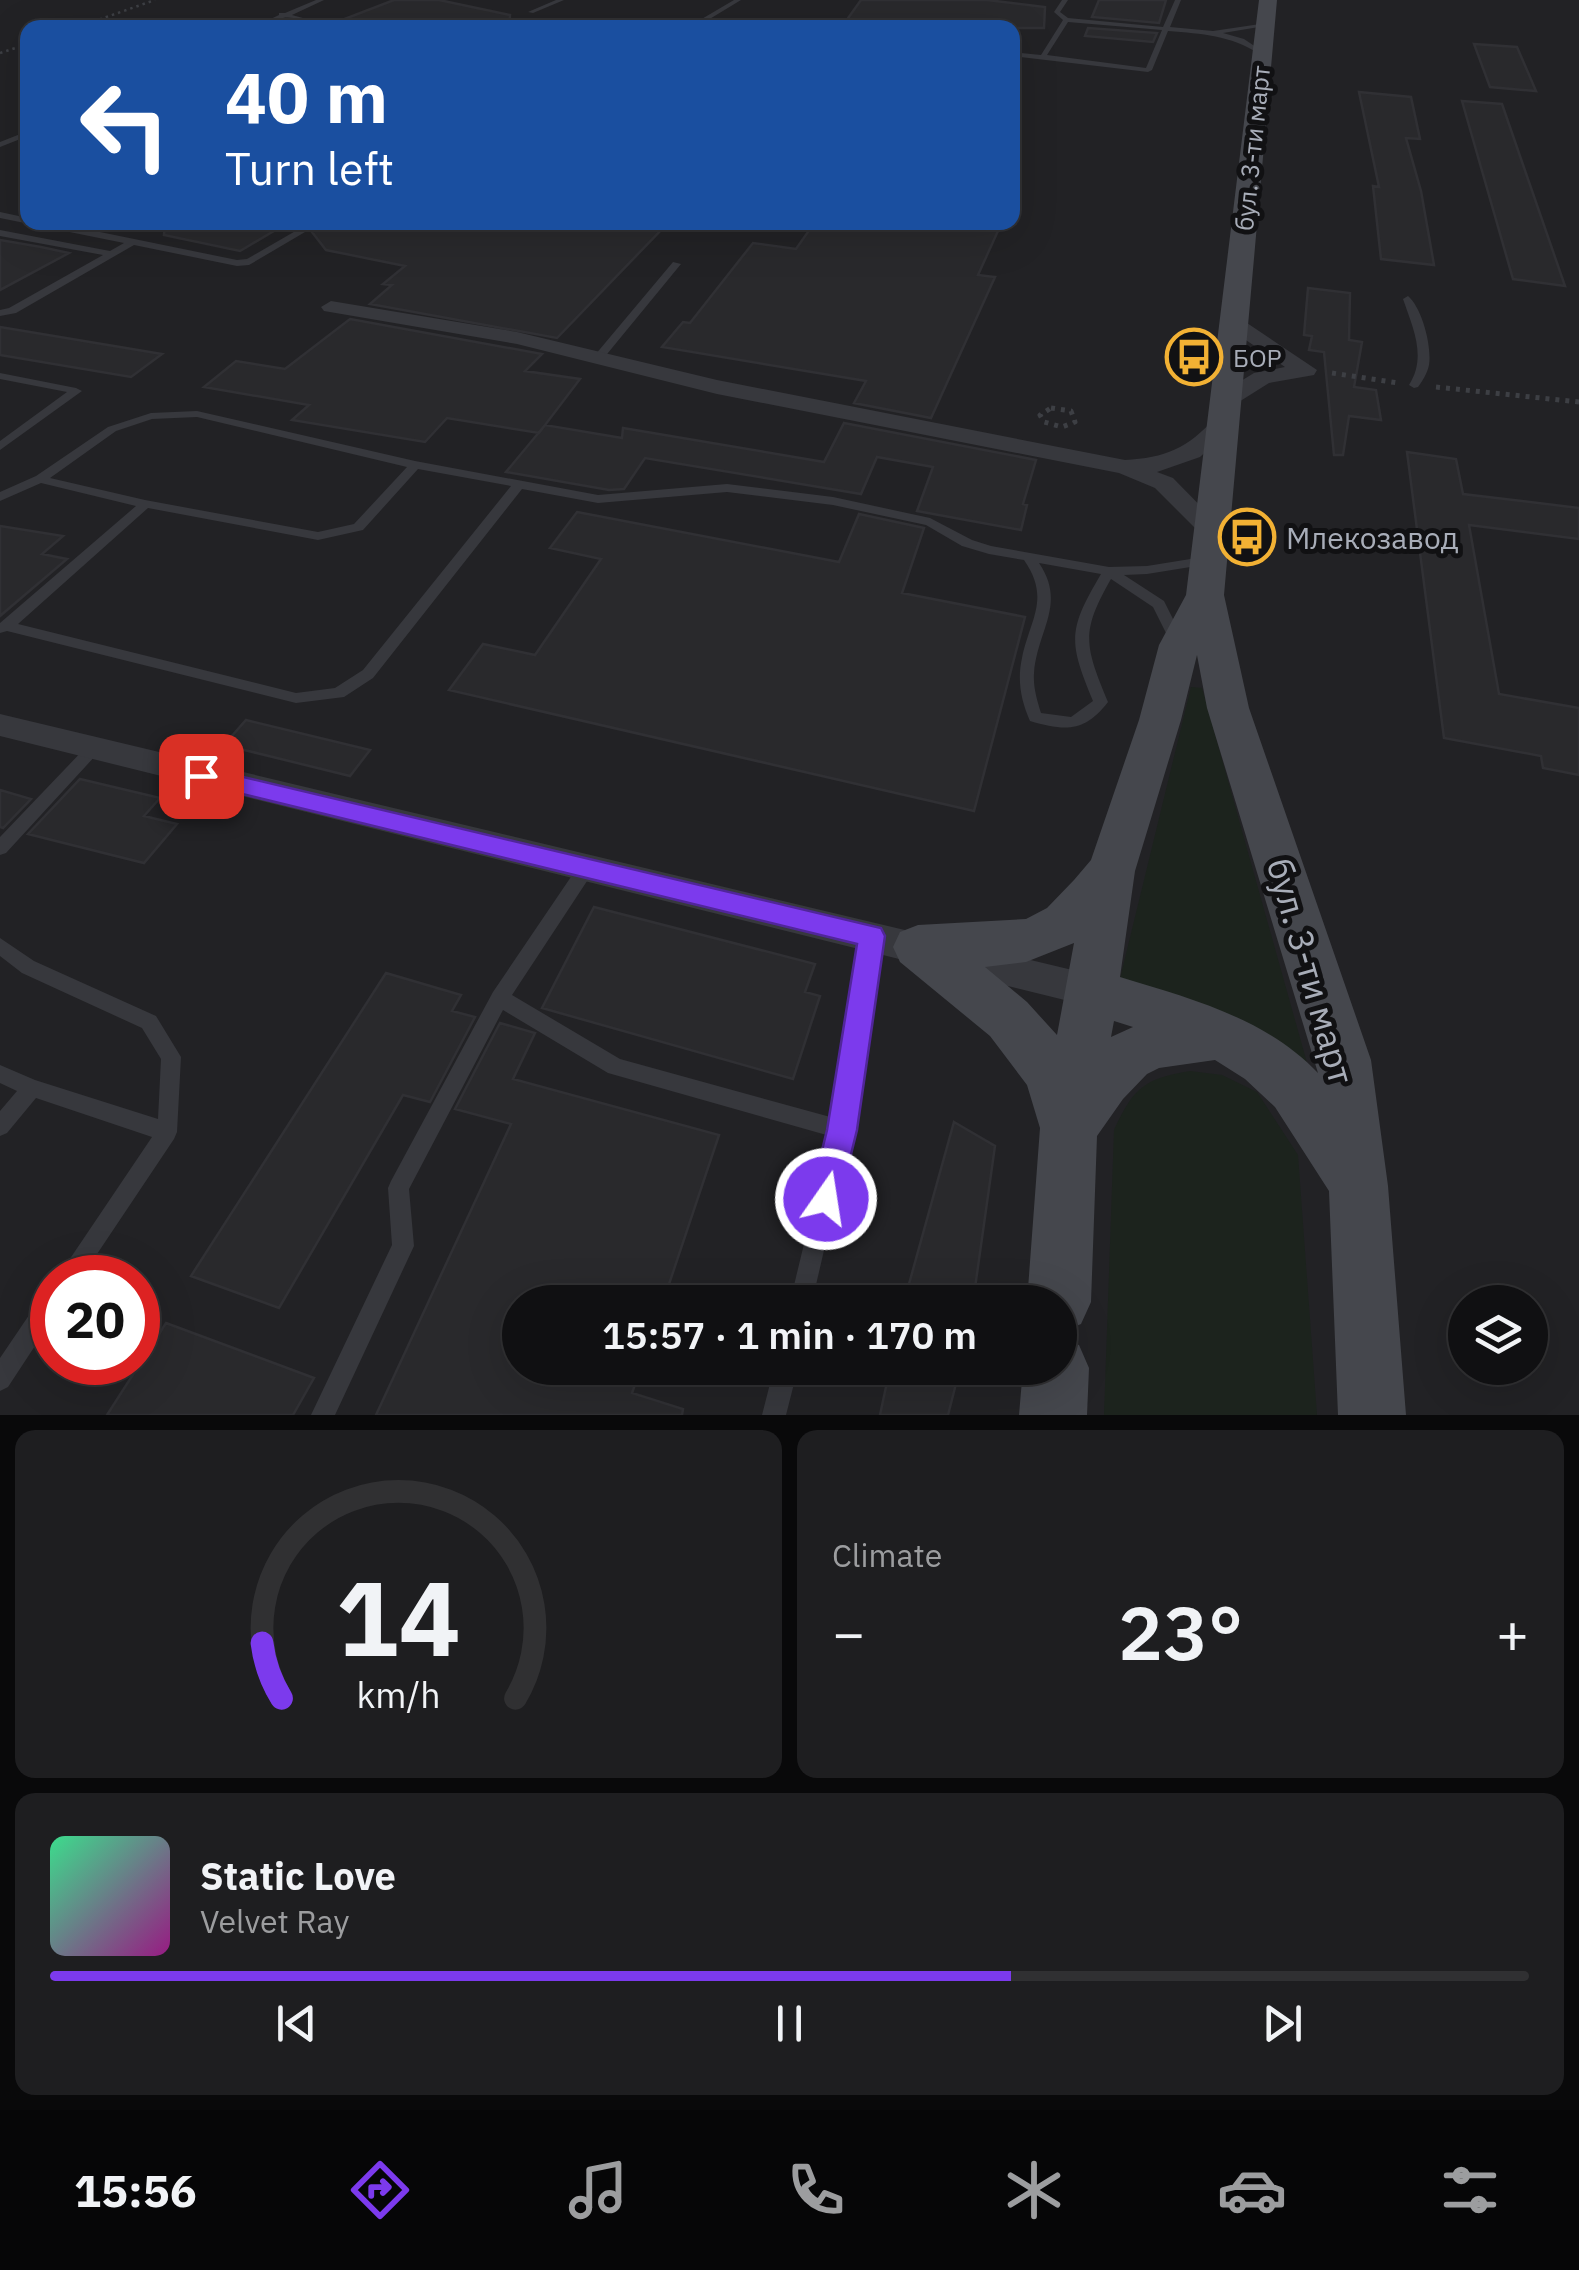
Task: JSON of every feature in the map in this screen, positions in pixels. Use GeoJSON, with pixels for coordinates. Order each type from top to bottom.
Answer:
{"type":"FeatureCollection","features":[{"type":"Feature","properties":{"kind":"main road","name":"бул. 3-ти март"},"geometry":{"type":"LineString","coordinates":[[1267,12],[1209,562],[1228,708],[1344,1060],[1358,1186],[1372,1415]]}},
{"type":"Feature","properties":{"kind":"main road","name":"бул. 3-ти март"},"geometry":{"type":"LineString","coordinates":[[1061,1285],[1069,1129],[1111,870],[1160,720],[1179,645],[1209,562]]}},
{"type":"Feature","properties":{"kind":"main road"},"geometry":{"type":"LineString","coordinates":[[895,941],[1001,943],[1054,930],[1075,913],[1111,870]]}},
{"type":"Feature","properties":{"kind":"main road"},"geometry":{"type":"LineString","coordinates":[[895,941],[997,1009],[1032,1046],[1049,1073],[1069,1129]]}},
{"type":"Feature","properties":{"kind":"main road"},"geometry":{"type":"LineString","coordinates":[[1089,990],[1219,1037],[1253,1054],[1284,1077],[1323,1124],[1358,1186]]}},
{"type":"Feature","properties":{"kind":"main road"},"geometry":{"type":"LineString","coordinates":[[1069,1129],[1121,1057],[1167,1040],[1219,1037]]}},
{"type":"Feature","properties":{"kind":"main road"},"geometry":{"type":"LineString","coordinates":[[1053,1415],[1055,1385]]}},
{"type":"Feature","properties":{"kind":"street"},"geometry":{"type":"LineString","coordinates":[[331,306],[599,357],[717,387],[1125,468],[1164,483],[1209,562]]}},
{"type":"Feature","properties":{"kind":"street"},"geometry":{"type":"LineString","coordinates":[[1125,468],[1176,462],[1203,446],[1224,411],[1262,378],[1306,370],[1234,323]]}},
{"type":"Feature","properties":{"kind":"street"},"geometry":{"type":"LineString","coordinates":[[0,725],[1089,990]]}},
{"type":"Feature","properties":{"kind":"lane"},"geometry":{"type":"LineString","coordinates":[[270,20],[320,0]]}},
{"type":"Feature","properties":{"kind":"lane"},"geometry":{"type":"LineString","coordinates":[[531,12],[561,0]]}},
{"type":"Feature","properties":{"kind":"lane"},"geometry":{"type":"LineString","coordinates":[[704,20],[738,0]]}},
{"type":"Feature","properties":{"kind":"lane"},"geometry":{"type":"LineString","coordinates":[[1053,0],[1065,0],[1057,16],[1066,20],[1214,34],[1242,40],[1262,54]]}},
{"type":"Feature","properties":{"kind":"lane"},"geometry":{"type":"LineString","coordinates":[[1020,55],[1148,70],[1178,0]]}},
{"type":"Feature","properties":{"kind":"lane"},"geometry":{"type":"LineString","coordinates":[[1214,34],[1267,12]]}},
{"type":"Feature","properties":{"kind":"lane"},"geometry":{"type":"LineString","coordinates":[[281,14],[305,20]]}},
{"type":"Feature","properties":{"kind":"lane"},"geometry":{"type":"LineString","coordinates":[[1044,58],[1066,20]]}},
{"type":"Feature","properties":{"kind":"lane"},"geometry":{"type":"LineString","coordinates":[[72,230],[237,263],[249,262],[304,230]]}},
{"type":"Feature","properties":{"kind":"lane"},"geometry":{"type":"LineString","coordinates":[[0,233],[111,254]]}},
{"type":"Feature","properties":{"kind":"lane"},"geometry":{"type":"LineString","coordinates":[[0,313],[12,311],[131,243]]}},
{"type":"Feature","properties":{"kind":"lane"},"geometry":{"type":"LineString","coordinates":[[599,357],[676,264]]}},
{"type":"Feature","properties":{"kind":"lane"},"geometry":{"type":"LineString","coordinates":[[1408,299],[1425,357],[1424,374],[1414,385]]}},
{"type":"Feature","properties":{"kind":"lane"},"geometry":{"type":"LineString","coordinates":[[0,376],[76,391],[0,446]]}},
{"type":"Feature","properties":{"kind":"lane"},"geometry":{"type":"LineString","coordinates":[[0,497],[40,478],[112,429],[151,416],[197,414],[415,464],[598,499],[727,488],[833,501],[930,522],[968,544],[1109,572],[1209,562]]}},
{"type":"Feature","properties":{"kind":"lane"},"geometry":{"type":"LineString","coordinates":[[40,478],[145,504],[318,536],[358,527],[415,464]]}},
{"type":"Feature","properties":{"kind":"lane"},"geometry":{"type":"LineString","coordinates":[[4,627],[296,698],[339,693],[368,674],[519,484]]}},
{"type":"Feature","properties":{"kind":"lane"},"geometry":{"type":"LineString","coordinates":[[4,627],[145,504]]}},
{"type":"Feature","properties":{"kind":"lane"},"geometry":{"type":"LineString","coordinates":[[1028,556],[1044,582],[1044,600],[1025,668],[1027,698],[1035,717],[1061,724],[1084,721],[1101,702],[1083,664],[1078,629],[1109,572]]}},
{"type":"Feature","properties":{"kind":"lane"},"geometry":{"type":"LineString","coordinates":[[1109,572],[1160,604],[1179,645]]}},
{"type":"Feature","properties":{"kind":"lane"},"geometry":{"type":"LineString","coordinates":[[0,848],[92,750]]}},
{"type":"Feature","properties":{"kind":"lane"},"geometry":{"type":"LineString","coordinates":[[323,1415],[403,1246],[398,1188],[500,998],[585,870]]}},
{"type":"Feature","properties":{"kind":"lane"},"geometry":{"type":"LineString","coordinates":[[805,1285],[842,1130],[895,941]]}},
{"type":"Feature","properties":{"kind":"lane"},"geometry":{"type":"LineString","coordinates":[[0,946],[28,967],[148,1022],[171,1057],[167,1132],[84,1255]]}},
{"type":"Feature","properties":{"kind":"lane"},"geometry":{"type":"LineString","coordinates":[[500,998],[615,1067],[842,1130]]}},
{"type":"Feature","properties":{"kind":"lane"},"geometry":{"type":"LineString","coordinates":[[0,1074],[167,1132]]}},
{"type":"Feature","properties":{"kind":"lane"},"geometry":{"type":"LineString","coordinates":[[0,1126],[32,1088]]}},
{"type":"Feature","properties":{"kind":"lane"},"geometry":{"type":"LineString","coordinates":[[0,1379],[30,1334]]}},
{"type":"Feature","properties":{"kind":"lane"},"geometry":{"type":"LineString","coordinates":[[774,1415],[782,1385]]}},
{"type":"Feature","properties":{"kind":"path"},"geometry":{"type":"LineString","coordinates":[[98,20],[154,0]]}},
{"type":"Feature","properties":{"kind":"path"},"geometry":{"type":"LineString","coordinates":[[1051,408],[1068,410],[1076,418],[1072,424],[1062,426],[1043,420],[1042,412],[1051,408]]}},
{"type":"Feature","properties":{"kind":"shaded area"},"geometry":{"type":"Polygon","coordinates":[[[0,0],[1579,0],[1579,1415],[0,1415],[0,0]]]}},
{"type":"Feature","properties":{"kind":"shaded area"},"geometry":{"type":"Polygon","coordinates":[[[1191,687],[1202,688],[1316,1095],[1117,991],[1191,687]]]}},
{"type":"Feature","properties":{"kind":"shaded area"},"geometry":{"type":"Polygon","coordinates":[[[1190,1071],[1222,1075],[1257,1092],[1298,1155],[1317,1415],[1104,1415],[1114,1130],[1142,1087],[1190,1071]]]}},
{"type":"Feature","properties":{"kind":"building"},"geometry":{"type":"Polygon","coordinates":[[[394,0],[439,0],[510,15],[510,20],[342,20],[394,0]]]}},
{"type":"Feature","properties":{"kind":"building"},"geometry":{"type":"Polygon","coordinates":[[[861,0],[987,0],[1045,7],[1044,28],[1020,28],[1020,20],[847,20],[861,0]]]}},
{"type":"Feature","properties":{"kind":"building"},"geometry":{"type":"Polygon","coordinates":[[[1099,0],[1166,0],[1159,23],[1092,17],[1099,0]]]}},
{"type":"Feature","properties":{"kind":"building"},"geometry":{"type":"Polygon","coordinates":[[[1088,28],[1157,33],[1153,42],[1085,36],[1088,28]]]}},
{"type":"Feature","properties":{"kind":"building"},"geometry":{"type":"Polygon","coordinates":[[[1474,44],[1517,47],[1536,91],[1490,87],[1474,44]]]}},
{"type":"Feature","properties":{"kind":"building"},"geometry":{"type":"Polygon","coordinates":[[[1359,92],[1411,97],[1420,139],[1406,138],[1421,191],[1434,265],[1381,259],[1373,186],[1379,187],[1359,92]]]}},
{"type":"Feature","properties":{"kind":"building"},"geometry":{"type":"Polygon","coordinates":[[[1462,101],[1502,104],[1565,286],[1513,279],[1462,101]]]}},
{"type":"Feature","properties":{"kind":"building"},"geometry":{"type":"Polygon","coordinates":[[[164,230],[275,230],[240,251],[164,235],[164,230]]]}},
{"type":"Feature","properties":{"kind":"building"},"geometry":{"type":"Polygon","coordinates":[[[661,230],[557,338],[370,304],[392,285],[383,284],[405,266],[326,250],[312,232],[661,230]]]}},
{"type":"Feature","properties":{"kind":"building"},"geometry":{"type":"Polygon","coordinates":[[[809,230],[998,230],[978,275],[995,277],[931,418],[854,403],[866,381],[662,347],[683,322],[690,323],[753,243],[796,249],[809,230]]]}},
{"type":"Feature","properties":{"kind":"building"},"geometry":{"type":"Polygon","coordinates":[[[0,240],[41,247],[69,253],[0,290],[0,240]]]}},
{"type":"Feature","properties":{"kind":"building"},"geometry":{"type":"Polygon","coordinates":[[[1308,288],[1350,293],[1349,340],[1362,342],[1354,387],[1376,390],[1381,420],[1349,416],[1343,455],[1334,455],[1324,352],[1309,350],[1312,336],[1304,335],[1308,288]]]}},
{"type":"Feature","properties":{"kind":"building"},"geometry":{"type":"Polygon","coordinates":[[[350,319],[542,354],[525,371],[580,379],[539,433],[447,418],[425,442],[292,420],[309,405],[204,387],[236,361],[285,369],[350,319]]]}},
{"type":"Feature","properties":{"kind":"building"},"geometry":{"type":"Polygon","coordinates":[[[0,327],[162,354],[131,377],[0,355],[0,327]]]}},
{"type":"Feature","properties":{"kind":"building"},"geometry":{"type":"Polygon","coordinates":[[[844,423],[1036,460],[1023,504],[1027,505],[1021,530],[917,511],[933,467],[877,457],[861,494],[645,458],[624,489],[609,490],[506,472],[545,425],[622,438],[623,428],[824,462],[844,423]]]}},
{"type":"Feature","properties":{"kind":"building"},"geometry":{"type":"Polygon","coordinates":[[[1407,452],[1456,459],[1463,494],[1579,508],[1579,539],[1469,525],[1499,694],[1579,708],[1579,775],[1543,768],[1541,756],[1444,738],[1407,452]]]}},
{"type":"Feature","properties":{"kind":"building"},"geometry":{"type":"Polygon","coordinates":[[[577,512],[839,562],[859,514],[924,528],[902,593],[1025,617],[974,811],[449,690],[483,644],[535,655],[601,559],[550,548],[577,512]]]}},
{"type":"Feature","properties":{"kind":"building"},"geometry":{"type":"Polygon","coordinates":[[[0,526],[63,536],[42,554],[67,559],[0,616],[0,526]]]}},
{"type":"Feature","properties":{"kind":"building"},"geometry":{"type":"Polygon","coordinates":[[[246,720],[370,750],[350,776],[224,745],[246,720]]]}},
{"type":"Feature","properties":{"kind":"building"},"geometry":{"type":"Polygon","coordinates":[[[80,779],[160,798],[144,816],[177,824],[144,863],[28,834],[80,779]]]}},
{"type":"Feature","properties":{"kind":"building"},"geometry":{"type":"Polygon","coordinates":[[[0,790],[31,799],[3,828],[0,827],[0,790]]]}},
{"type":"Feature","properties":{"kind":"building"},"geometry":{"type":"Polygon","coordinates":[[[594,907],[815,964],[805,992],[820,996],[793,1079],[542,1008],[594,907]]]}},
{"type":"Feature","properties":{"kind":"building"},"geometry":{"type":"Polygon","coordinates":[[[386,973],[461,995],[452,1011],[475,1017],[430,1102],[403,1095],[279,1308],[191,1276],[386,973]]]}},
{"type":"Feature","properties":{"kind":"building"},"geometry":{"type":"Polygon","coordinates":[[[500,1023],[535,1033],[513,1079],[719,1135],[669,1285],[502,1285],[502,1385],[635,1385],[632,1393],[683,1409],[682,1415],[376,1415],[511,1124],[455,1109],[500,1023]]]}},
{"type":"Feature","properties":{"kind":"building"},"geometry":{"type":"Polygon","coordinates":[[[954,1122],[995,1146],[975,1285],[909,1285],[954,1122]]]}},
{"type":"Feature","properties":{"kind":"building"},"geometry":{"type":"Polygon","coordinates":[[[166,1323],[314,1378],[293,1415],[107,1415],[126,1385],[160,1385],[160,1332],[166,1323]]]}},
{"type":"Feature","properties":{"kind":"building"},"geometry":{"type":"Polygon","coordinates":[[[886,1385],[956,1385],[948,1415],[880,1415],[886,1385]]]}},
{"type":"Feature","properties":{"kind":"place","name":"БОР"},"geometry":{"type":"Point","coordinates":[1194,357]}},
{"type":"Feature","properties":{"kind":"place","name":"Млекозавод"},"geometry":{"type":"Point","coordinates":[1247,537]}},
{"type":"Feature","properties":{"kind":"route"},"geometry":{"type":"LineString","coordinates":[[201,776],[872,936],[842,1130],[826,1199]]}}]}
